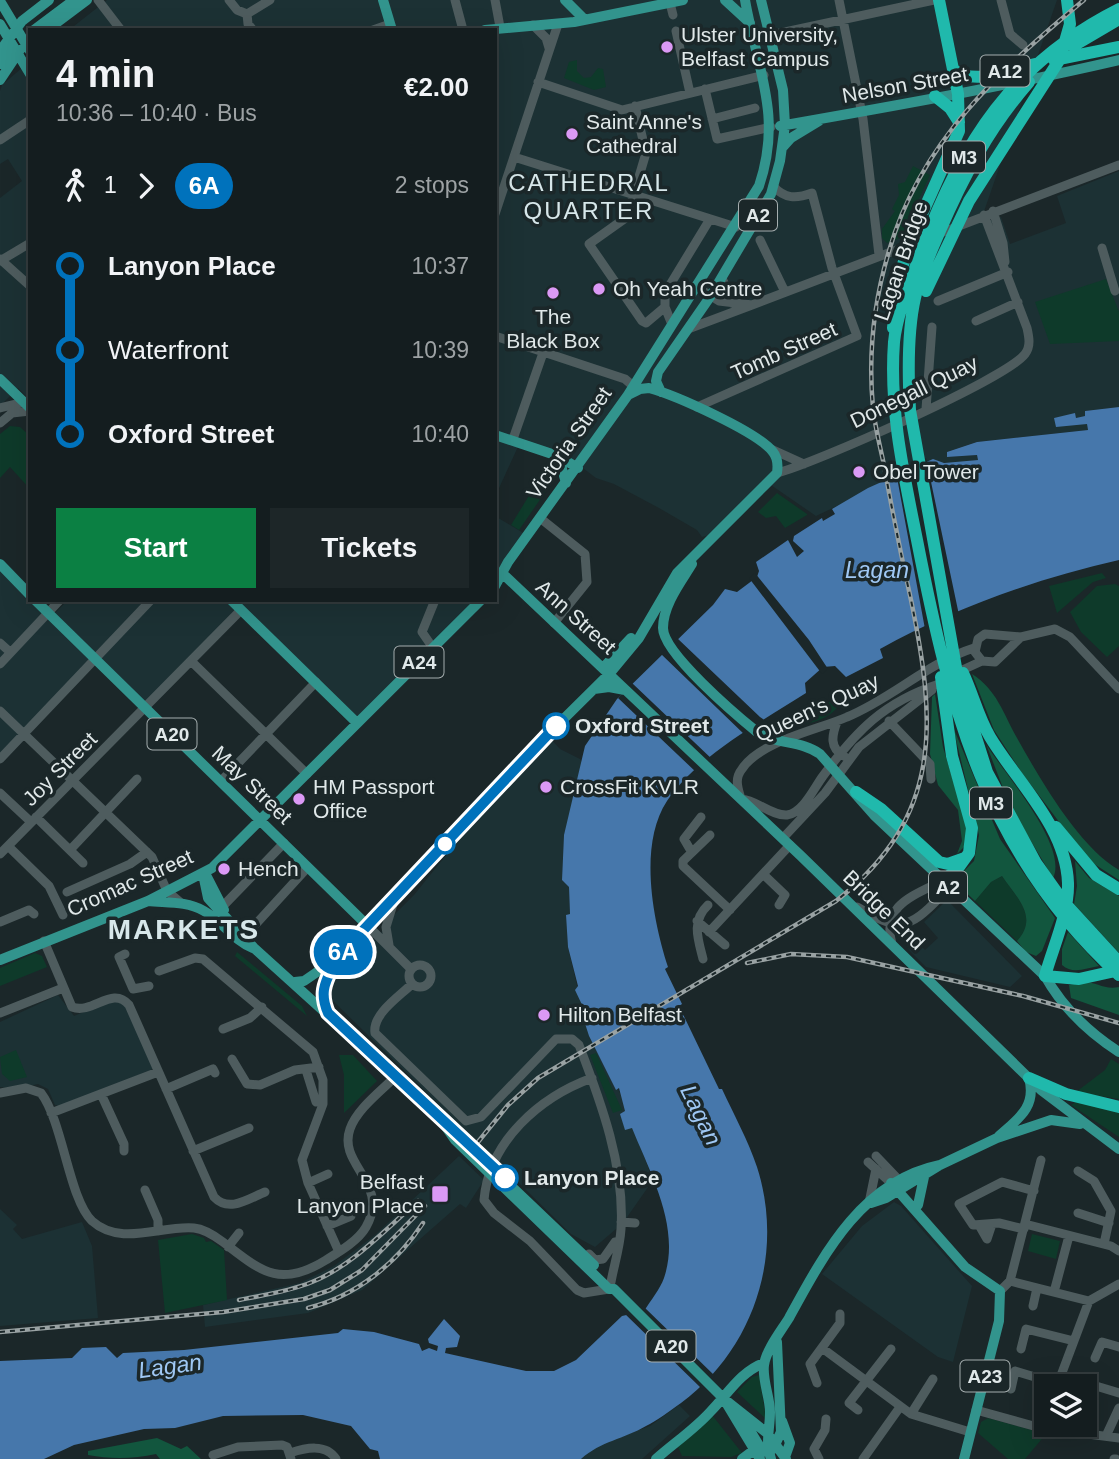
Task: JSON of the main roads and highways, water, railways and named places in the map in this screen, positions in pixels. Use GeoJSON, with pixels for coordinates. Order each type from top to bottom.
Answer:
{"type":"FeatureCollection","features":[{"type":"Feature","properties":{"kind":"highway","name":"A12"},"geometry":{"type":"LineString","coordinates":[[937,0],[958,94]]}},
{"type":"Feature","properties":{"kind":"highway","name":"A12"},"geometry":{"type":"LineString","coordinates":[[1050,74],[1060,59],[1070,23],[1067,0]]}},
{"type":"Feature","properties":{"kind":"highway","name":"M3"},"geometry":{"type":"LineString","coordinates":[[1100,23],[1119,9]]}},
{"type":"Feature","properties":{"kind":"highway","name":"M3"},"geometry":{"type":"LineString","coordinates":[[1100,23],[1119,19]]}},
{"type":"Feature","properties":{"kind":"highway","name":"Lagan Bridge"},"geometry":{"type":"LineString","coordinates":[[957,696],[957,660],[909,410],[908,376],[915,298],[923,271],[970,165],[988,134],[1016,97],[1044,68],[1100,23]]}},
{"type":"Feature","properties":{"kind":"highway","name":"Lagan Bridge"},"geometry":{"type":"LineString","coordinates":[[957,696],[940,652],[898,442],[893,397],[894,339],[925,240],[974,138],[997,104],[1026,73],[1053,50],[1100,23]]}},
{"type":"Feature","properties":{"kind":"highway","name":"Nelson Street"},"geometry":{"type":"LineString","coordinates":[[953,69],[962,76],[974,77],[1119,47]]}},
{"type":"Feature","properties":{"kind":"highway","name":"M3"},"geometry":{"type":"LineString","coordinates":[[914,317],[962,214],[1050,74]]}},
{"type":"Feature","properties":{"kind":"highway"},"geometry":{"type":"LineString","coordinates":[[958,94],[960,122]]}},
{"type":"Feature","properties":{"kind":"highway"},"geometry":{"type":"LineString","coordinates":[[935,96],[950,108],[960,122]]}},
{"type":"Feature","properties":{"kind":"highway","name":"M3"},"geometry":{"type":"LineString","coordinates":[[894,339],[892,318],[901,269],[914,227],[953,148],[960,122]]}},
{"type":"Feature","properties":{"kind":"highway","name":"M3"},"geometry":{"type":"LineString","coordinates":[[957,696],[998,796],[1052,894],[1116,966]]}},
{"type":"Feature","properties":{"kind":"highway"},"geometry":{"type":"LineString","coordinates":[[957,696],[988,735],[1039,809],[1061,849],[1068,885],[1045,976],[1079,979],[1116,966]]}},
{"type":"Feature","properties":{"kind":"highway"},"geometry":{"type":"LineString","coordinates":[[942,881],[966,858],[971,845],[972,828],[952,756],[957,696]]}},
{"type":"Feature","properties":{"kind":"highway"},"geometry":{"type":"LineString","coordinates":[[856,792],[881,809],[939,862],[948,864],[966,858]]}},
{"type":"Feature","properties":{"kind":"highway"},"geometry":{"type":"LineString","coordinates":[[1039,809],[1086,864],[1119,889]]}},
{"type":"Feature","properties":{"kind":"highway","name":"Bridge End"},"geometry":{"type":"LineString","coordinates":[[1029,1079],[1070,1095],[1119,1107]]}},
{"type":"Feature","properties":{"kind":"main road"},"geometry":{"type":"LineString","coordinates":[[7,0],[14,10],[34,10],[49,0]]}},
{"type":"Feature","properties":{"kind":"main road"},"geometry":{"type":"LineString","coordinates":[[39,28],[74,0]]}},
{"type":"Feature","properties":{"kind":"main road"},"geometry":{"type":"LineString","coordinates":[[50,28],[87,0]]}},
{"type":"Feature","properties":{"kind":"main road"},"geometry":{"type":"LineString","coordinates":[[383,0],[391,27]]}},
{"type":"Feature","properties":{"kind":"main road"},"geometry":{"type":"LineString","coordinates":[[558,24],[565,0],[584,19]]}},
{"type":"Feature","properties":{"kind":"main road"},"geometry":{"type":"LineString","coordinates":[[495,28],[558,24],[683,0]]}},
{"type":"Feature","properties":{"kind":"main road"},"geometry":{"type":"LineString","coordinates":[[725,0],[750,23]]}},
{"type":"Feature","properties":{"kind":"main road","name":"A2"},"geometry":{"type":"LineString","coordinates":[[606,670],[639,638],[672,579],[777,473],[777,459],[771,449],[697,407],[661,391],[656,381],[658,372],[688,329],[702,291],[759,186],[765,168],[771,127],[764,75],[746,0]]}},
{"type":"Feature","properties":{"kind":"main road","name":"A2"},"geometry":{"type":"LineString","coordinates":[[702,291],[722,278],[774,186],[782,148],[785,125],[783,90],[761,0]]}},
{"type":"Feature","properties":{"kind":"main road"},"geometry":{"type":"LineString","coordinates":[[0,1],[27,38]]}},
{"type":"Feature","properties":{"kind":"main road"},"geometry":{"type":"LineString","coordinates":[[30,28],[34,10]]}},
{"type":"Feature","properties":{"kind":"main road"},"geometry":{"type":"LineString","coordinates":[[7,36],[27,38]]}},
{"type":"Feature","properties":{"kind":"main road"},"geometry":{"type":"LineString","coordinates":[[7,36],[27,38]]}},
{"type":"Feature","properties":{"kind":"main road"},"geometry":{"type":"LineString","coordinates":[[0,51],[7,36]]}},
{"type":"Feature","properties":{"kind":"main road"},"geometry":{"type":"LineString","coordinates":[[0,64],[7,36]]}},
{"type":"Feature","properties":{"kind":"main road"},"geometry":{"type":"LineString","coordinates":[[7,36],[28,71]]}},
{"type":"Feature","properties":{"kind":"main road"},"geometry":{"type":"LineString","coordinates":[[0,80],[7,36]]}},
{"type":"Feature","properties":{"kind":"main road","name":"Nelson Street"},"geometry":{"type":"LineString","coordinates":[[771,127],[958,94],[1119,60]]}},
{"type":"Feature","properties":{"kind":"main road"},"geometry":{"type":"LineString","coordinates":[[771,127],[779,115],[783,90]]}},
{"type":"Feature","properties":{"kind":"main road","name":"Nelson Street"},"geometry":{"type":"LineString","coordinates":[[782,148],[791,138],[821,120]]}},
{"type":"Feature","properties":{"kind":"main road"},"geometry":{"type":"LineString","coordinates":[[657,348],[666,341],[702,291]]}},
{"type":"Feature","properties":{"kind":"main road","name":"Victoria Street"},"geometry":{"type":"LineString","coordinates":[[497,581],[566,483],[579,471],[671,322],[702,291]]}},
{"type":"Feature","properties":{"kind":"main road"},"geometry":{"type":"LineString","coordinates":[[0,379],[28,407]]}},
{"type":"Feature","properties":{"kind":"main road"},"geometry":{"type":"LineString","coordinates":[[630,390],[644,388],[661,391]]}},
{"type":"Feature","properties":{"kind":"main road"},"geometry":{"type":"LineString","coordinates":[[501,435],[552,454],[579,471]]}},
{"type":"Feature","properties":{"kind":"main road"},"geometry":{"type":"LineString","coordinates":[[552,454],[561,465],[566,483]]}},
{"type":"Feature","properties":{"kind":"main road"},"geometry":{"type":"LineString","coordinates":[[561,465],[579,471]]}},
{"type":"Feature","properties":{"kind":"main road","name":"A2"},"geometry":{"type":"LineString","coordinates":[[697,555],[664,618],[664,634],[669,646],[763,736],[816,751],[856,792],[874,815],[1045,976],[1072,1013],[1095,1035],[1119,1052]]}},
{"type":"Feature","properties":{"kind":"main road"},"geometry":{"type":"LineString","coordinates":[[0,564],[28,593]]}},
{"type":"Feature","properties":{"kind":"main road","name":"Ann Street"},"geometry":{"type":"LineString","coordinates":[[501,572],[710,771]]}},
{"type":"Feature","properties":{"kind":"main road","name":"May Street"},"geometry":{"type":"LineString","coordinates":[[37,602],[369,927]]}},
{"type":"Feature","properties":{"kind":"main road"},"geometry":{"type":"LineString","coordinates":[[233,602],[356,722]]}},
{"type":"Feature","properties":{"kind":"main road","name":"A24"},"geometry":{"type":"LineString","coordinates":[[262,821],[356,722],[479,602]]}},
{"type":"Feature","properties":{"kind":"main road"},"geometry":{"type":"LineString","coordinates":[[295,982],[304,981],[336,959],[369,927],[481,802],[594,689],[606,670]]}},
{"type":"Feature","properties":{"kind":"main road"},"geometry":{"type":"LineString","coordinates":[[594,689],[625,690]]}},
{"type":"Feature","properties":{"kind":"main road","name":"Bridge End"},"geometry":{"type":"LineString","coordinates":[[710,771],[851,904],[1029,1079],[1083,1124],[1119,1149]]}},
{"type":"Feature","properties":{"kind":"main road","name":"Cromac Street"},"geometry":{"type":"LineString","coordinates":[[0,960],[148,901],[204,874],[262,821]]}},
{"type":"Feature","properties":{"kind":"main road","name":"A20"},"geometry":{"type":"LineString","coordinates":[[204,874],[206,895],[225,911],[254,948],[295,982],[578,1249],[611,1287],[723,1397],[764,1452]]}},
{"type":"Feature","properties":{"kind":"main road","name":"A20"},"geometry":{"type":"LineString","coordinates":[[148,901],[181,902],[206,912],[242,944],[254,948]]}},
{"type":"Feature","properties":{"kind":"main road"},"geometry":{"type":"LineString","coordinates":[[328,1013],[322,999],[322,988],[336,959]]}},
{"type":"Feature","properties":{"kind":"main road"},"geometry":{"type":"LineString","coordinates":[[997,1138],[1027,1110],[1032,1090],[1029,1079]]}},
{"type":"Feature","properties":{"kind":"main road"},"geometry":{"type":"LineString","coordinates":[[656,1459],[712,1411],[748,1371],[764,1363],[833,1241],[870,1204],[898,1185],[910,1173],[940,1165],[997,1138],[1051,1120],[1083,1124]]}},
{"type":"Feature","properties":{"kind":"main road"},"geometry":{"type":"LineString","coordinates":[[898,1185],[924,1177],[940,1165]]}},
{"type":"Feature","properties":{"kind":"main road"},"geometry":{"type":"LineString","coordinates":[[918,1205],[924,1177]]}},
{"type":"Feature","properties":{"kind":"main road","name":"A20"},"geometry":{"type":"LineString","coordinates":[[502,1180],[596,1277],[611,1287]]}},
{"type":"Feature","properties":{"kind":"main road"},"geometry":{"type":"LineString","coordinates":[[898,1185],[918,1205],[923,1218]]}},
{"type":"Feature","properties":{"kind":"main road"},"geometry":{"type":"LineString","coordinates":[[898,1185],[923,1218]]}},
{"type":"Feature","properties":{"kind":"main road","name":"A23"},"geometry":{"type":"LineString","coordinates":[[923,1218],[965,1267],[1000,1292],[999,1321],[964,1459]]}},
{"type":"Feature","properties":{"kind":"main road"},"geometry":{"type":"LineString","coordinates":[[778,1339],[776,1376],[781,1421],[790,1443],[785,1458]]}},
{"type":"Feature","properties":{"kind":"main road"},"geometry":{"type":"LineString","coordinates":[[764,1363],[770,1410],[764,1452]]}},
{"type":"Feature","properties":{"kind":"main road","name":"A20"},"geometry":{"type":"LineString","coordinates":[[723,1397],[737,1407],[764,1452]]}},
{"type":"Feature","properties":{"kind":"main road"},"geometry":{"type":"LineString","coordinates":[[742,1459],[764,1452],[776,1444],[781,1421]]}},
{"type":"Feature","properties":{"kind":"main road"},"geometry":{"type":"LineString","coordinates":[[672,1459],[678,1440]]}},
{"type":"Feature","properties":{"kind":"main road"},"geometry":{"type":"LineString","coordinates":[[776,1444],[785,1458]]}},
{"type":"Feature","properties":{"kind":"water","name":"Lagan"},"geometry":{"type":"Polygon","coordinates":[[[1119,407],[1119,560],[1026,586],[937,620],[880,649],[883,658],[846,677],[835,666],[823,667],[805,683],[806,693],[731,741],[695,769],[667,801],[658,819],[653,839],[651,883],[657,928],[668,967],[665,969],[682,1004],[679,1006],[749,1147],[765,1200],[765,1266],[757,1297],[745,1328],[728,1356],[706,1381],[681,1403],[654,1421],[596,1448],[581,1459],[380,1459],[378,1451],[370,1449],[351,1426],[303,1415],[223,1416],[175,1428],[144,1429],[74,1445],[44,1459],[0,1459],[0,1361],[72,1358],[82,1348],[106,1347],[117,1358],[123,1353],[184,1350],[338,1333],[343,1329],[374,1332],[419,1344],[422,1351],[429,1348],[437,1351],[438,1346],[429,1343],[428,1339],[444,1319],[460,1336],[457,1347],[446,1348],[445,1353],[526,1371],[554,1371],[576,1360],[622,1316],[644,1311],[664,1278],[669,1240],[666,1221],[662,1202],[632,1128],[625,1130],[620,1114],[625,1111],[619,1088],[616,1090],[589,1036],[581,1011],[584,1009],[575,990],[578,986],[568,947],[566,915],[570,914],[569,887],[562,880],[564,835],[585,746],[617,699],[713,605],[725,589],[737,592],[757,577],[759,571],[756,562],[788,540],[797,557],[804,551],[793,541],[794,536],[822,518],[823,521],[835,514],[832,509],[868,488],[933,459],[944,463],[978,460],[977,455],[947,457],[947,452],[977,442],[1088,430],[1087,424],[1056,427],[1054,418],[1075,413],[1076,418],[1085,416],[1085,411],[1119,407]]]}},
{"type":"Feature","properties":{"kind":"railway"},"geometry":{"type":"LineString","coordinates":[[478,1142],[508,1105],[538,1078],[836,901],[871,869],[897,836],[914,801],[923,764],[927,726],[919,644],[873,408],[872,348],[879,289],[903,212],[942,142],[994,81],[1084,0]]}},
{"type":"Feature","properties":{"kind":"railway"},"geometry":{"type":"LineString","coordinates":[[747,963],[791,954],[847,957],[1023,996],[1119,1023]]}},
{"type":"Feature","properties":{"kind":"railway"},"geometry":{"type":"LineString","coordinates":[[239,1300],[294,1288],[327,1275],[368,1246],[418,1201]]}},
{"type":"Feature","properties":{"kind":"railway"},"geometry":{"type":"LineString","coordinates":[[0,1332],[223,1312],[304,1299],[330,1290],[362,1270],[425,1206]]}},
{"type":"Feature","properties":{"kind":"railway"},"geometry":{"type":"LineString","coordinates":[[308,1308],[326,1303],[373,1276],[400,1252],[423,1223]]}},
{"type":"Feature","properties":{"kind":"place","name":"Ulster University, Belfast Campus"},"geometry":{"type":"Point","coordinates":[667,47]}},
{"type":"Feature","properties":{"kind":"place","name":"Saint Anne's Cathedral"},"geometry":{"type":"Point","coordinates":[572,134]}},
{"type":"Feature","properties":{"kind":"place","name":"Oh Yeah Centre"},"geometry":{"type":"Point","coordinates":[599,289]}},
{"type":"Feature","properties":{"kind":"place","name":"The Black Box"},"geometry":{"type":"Point","coordinates":[553,293]}},
{"type":"Feature","properties":{"kind":"place","name":"Obel Tower"},"geometry":{"type":"Point","coordinates":[859,472]}},
{"type":"Feature","properties":{"kind":"place","name":"Oxford Street"},"geometry":{"type":"Point","coordinates":[556,726]}},
{"type":"Feature","properties":{"kind":"place","name":"CrossFit KVLR"},"geometry":{"type":"Point","coordinates":[546,787]}},
{"type":"Feature","properties":{"kind":"place","name":"HM Passport Office"},"geometry":{"type":"Point","coordinates":[299,799]}},
{"type":"Feature","properties":{"kind":"place","name":"Hench"},"geometry":{"type":"Point","coordinates":[224,869]}},
{"type":"Feature","properties":{"kind":"place","name":"Hilton Belfast"},"geometry":{"type":"Point","coordinates":[544,1015]}},
{"type":"Feature","properties":{"kind":"place","name":"Lanyon Place"},"geometry":{"type":"Point","coordinates":[505,1178]}},
{"type":"Feature","properties":{"kind":"place","name":"Belfast Lanyon Place"},"geometry":{"type":"Point","coordinates":[440,1194]}},
{"type":"Feature","properties":{"kind":"district","name":"CATHEDRAL QUARTER"},"geometry":{"type":"Point","coordinates":[589,197]}},
{"type":"Feature","properties":{"kind":"district","name":"MARKETS"},"geometry":{"type":"Point","coordinates":[184,929]}}]}
